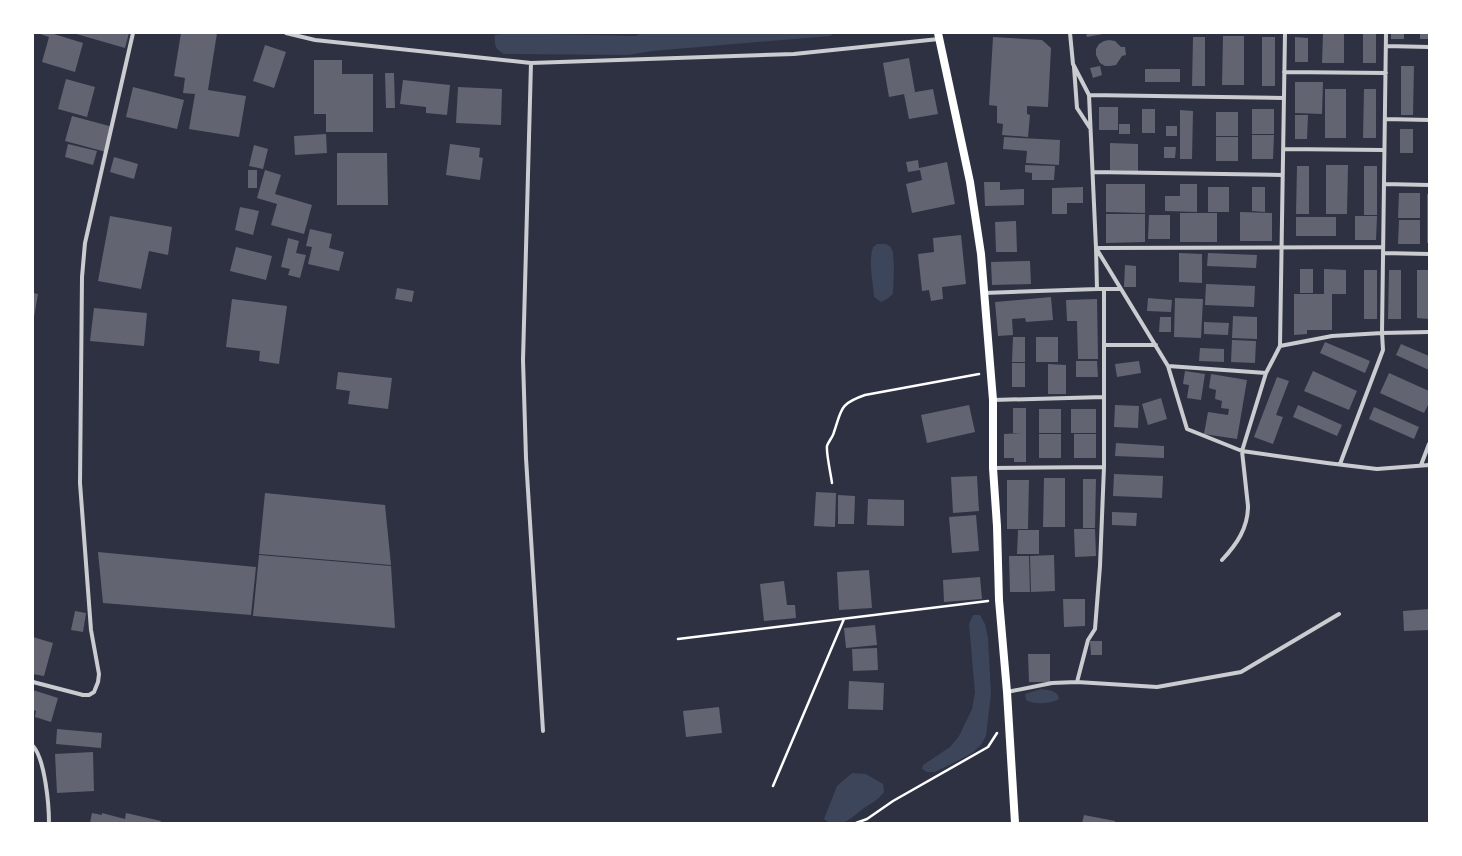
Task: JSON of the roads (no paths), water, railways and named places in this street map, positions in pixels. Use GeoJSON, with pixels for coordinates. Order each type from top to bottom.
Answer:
{"type":"FeatureCollection","features":[{"type":"Feature","properties":{"kind":"main road"},"geometry":{"type":"LineString","coordinates":[[938,36],[970,182],[981,254],[993,400],[998,600],[1007,692],[1015,823]]}},
{"type":"Feature","properties":{"kind":"street"},"geometry":{"type":"LineString","coordinates":[[33,682],[89,695],[94,692],[98,682],[91,630],[80,483],[82,277],[87,235],[133,33]]}},
{"type":"Feature","properties":{"kind":"street"},"geometry":{"type":"LineString","coordinates":[[286,33],[315,40],[531,63],[794,54],[938,36]]}},
{"type":"Feature","properties":{"kind":"street"},"geometry":{"type":"LineString","coordinates":[[1070,33],[1077,108],[1091,129]]}},
{"type":"Feature","properties":{"kind":"street"},"geometry":{"type":"LineString","coordinates":[[1222,560],[1232,549],[1246,524],[1248,514],[1242,451],[1266,373],[1280,346],[1284,33]]}},
{"type":"Feature","properties":{"kind":"street"},"geometry":{"type":"LineString","coordinates":[[1340,464],[1383,350],[1386,33]]}},
{"type":"Feature","properties":{"kind":"street"},"geometry":{"type":"LineString","coordinates":[[1386,46],[1429,47]]}},
{"type":"Feature","properties":{"kind":"street"},"geometry":{"type":"LineString","coordinates":[[531,63],[523,360],[526,458],[543,731]]}},
{"type":"Feature","properties":{"kind":"street"},"geometry":{"type":"LineString","coordinates":[[1073,64],[1089,95],[1094,172],[1096,289]]}},
{"type":"Feature","properties":{"kind":"street"},"geometry":{"type":"LineString","coordinates":[[1284,72],[1386,73]]}},
{"type":"Feature","properties":{"kind":"street"},"geometry":{"type":"LineString","coordinates":[[1089,95],[1284,98]]}},
{"type":"Feature","properties":{"kind":"street"},"geometry":{"type":"LineString","coordinates":[[1385,119],[1429,120]]}},
{"type":"Feature","properties":{"kind":"street"},"geometry":{"type":"LineString","coordinates":[[1283,148],[1384,150]]}},
{"type":"Feature","properties":{"kind":"street"},"geometry":{"type":"LineString","coordinates":[[1094,172],[1282,175]]}},
{"type":"Feature","properties":{"kind":"street"},"geometry":{"type":"LineString","coordinates":[[1384,184],[1429,185]]}},
{"type":"Feature","properties":{"kind":"street"},"geometry":{"type":"LineString","coordinates":[[1096,248],[1383,247]]}},
{"type":"Feature","properties":{"kind":"street"},"geometry":{"type":"LineString","coordinates":[[1096,248],[1168,366],[1187,429],[1242,451],[1377,469],[1429,465]]}},
{"type":"Feature","properties":{"kind":"street"},"geometry":{"type":"LineString","coordinates":[[1383,254],[1429,254]]}},
{"type":"Feature","properties":{"kind":"street"},"geometry":{"type":"LineString","coordinates":[[1077,682],[1088,640],[1095,628],[1100,566],[1104,467],[1104,289]]}},
{"type":"Feature","properties":{"kind":"street"},"geometry":{"type":"LineString","coordinates":[[984,293],[1121,289]]}},
{"type":"Feature","properties":{"kind":"street"},"geometry":{"type":"LineString","coordinates":[[1280,346],[1332,336],[1429,332]]}},
{"type":"Feature","properties":{"kind":"street"},"geometry":{"type":"LineString","coordinates":[[1104,345],[1156,345]]}},
{"type":"Feature","properties":{"kind":"street"},"geometry":{"type":"LineString","coordinates":[[1168,366],[1266,373]]}},
{"type":"Feature","properties":{"kind":"street"},"geometry":{"type":"LineString","coordinates":[[993,400],[1104,397]]}},
{"type":"Feature","properties":{"kind":"street"},"geometry":{"type":"LineString","coordinates":[[1421,465],[1429,444]]}},
{"type":"Feature","properties":{"kind":"street"},"geometry":{"type":"LineString","coordinates":[[994,468],[1104,467]]}},
{"type":"Feature","properties":{"kind":"street"},"geometry":{"type":"LineString","coordinates":[[1007,692],[1052,682],[1157,687],[1240,672],[1339,614]]}},
{"type":"Feature","properties":{"kind":"street"},"geometry":{"type":"LineString","coordinates":[[33,746],[38,754],[49,804],[49,823]]}}]}
